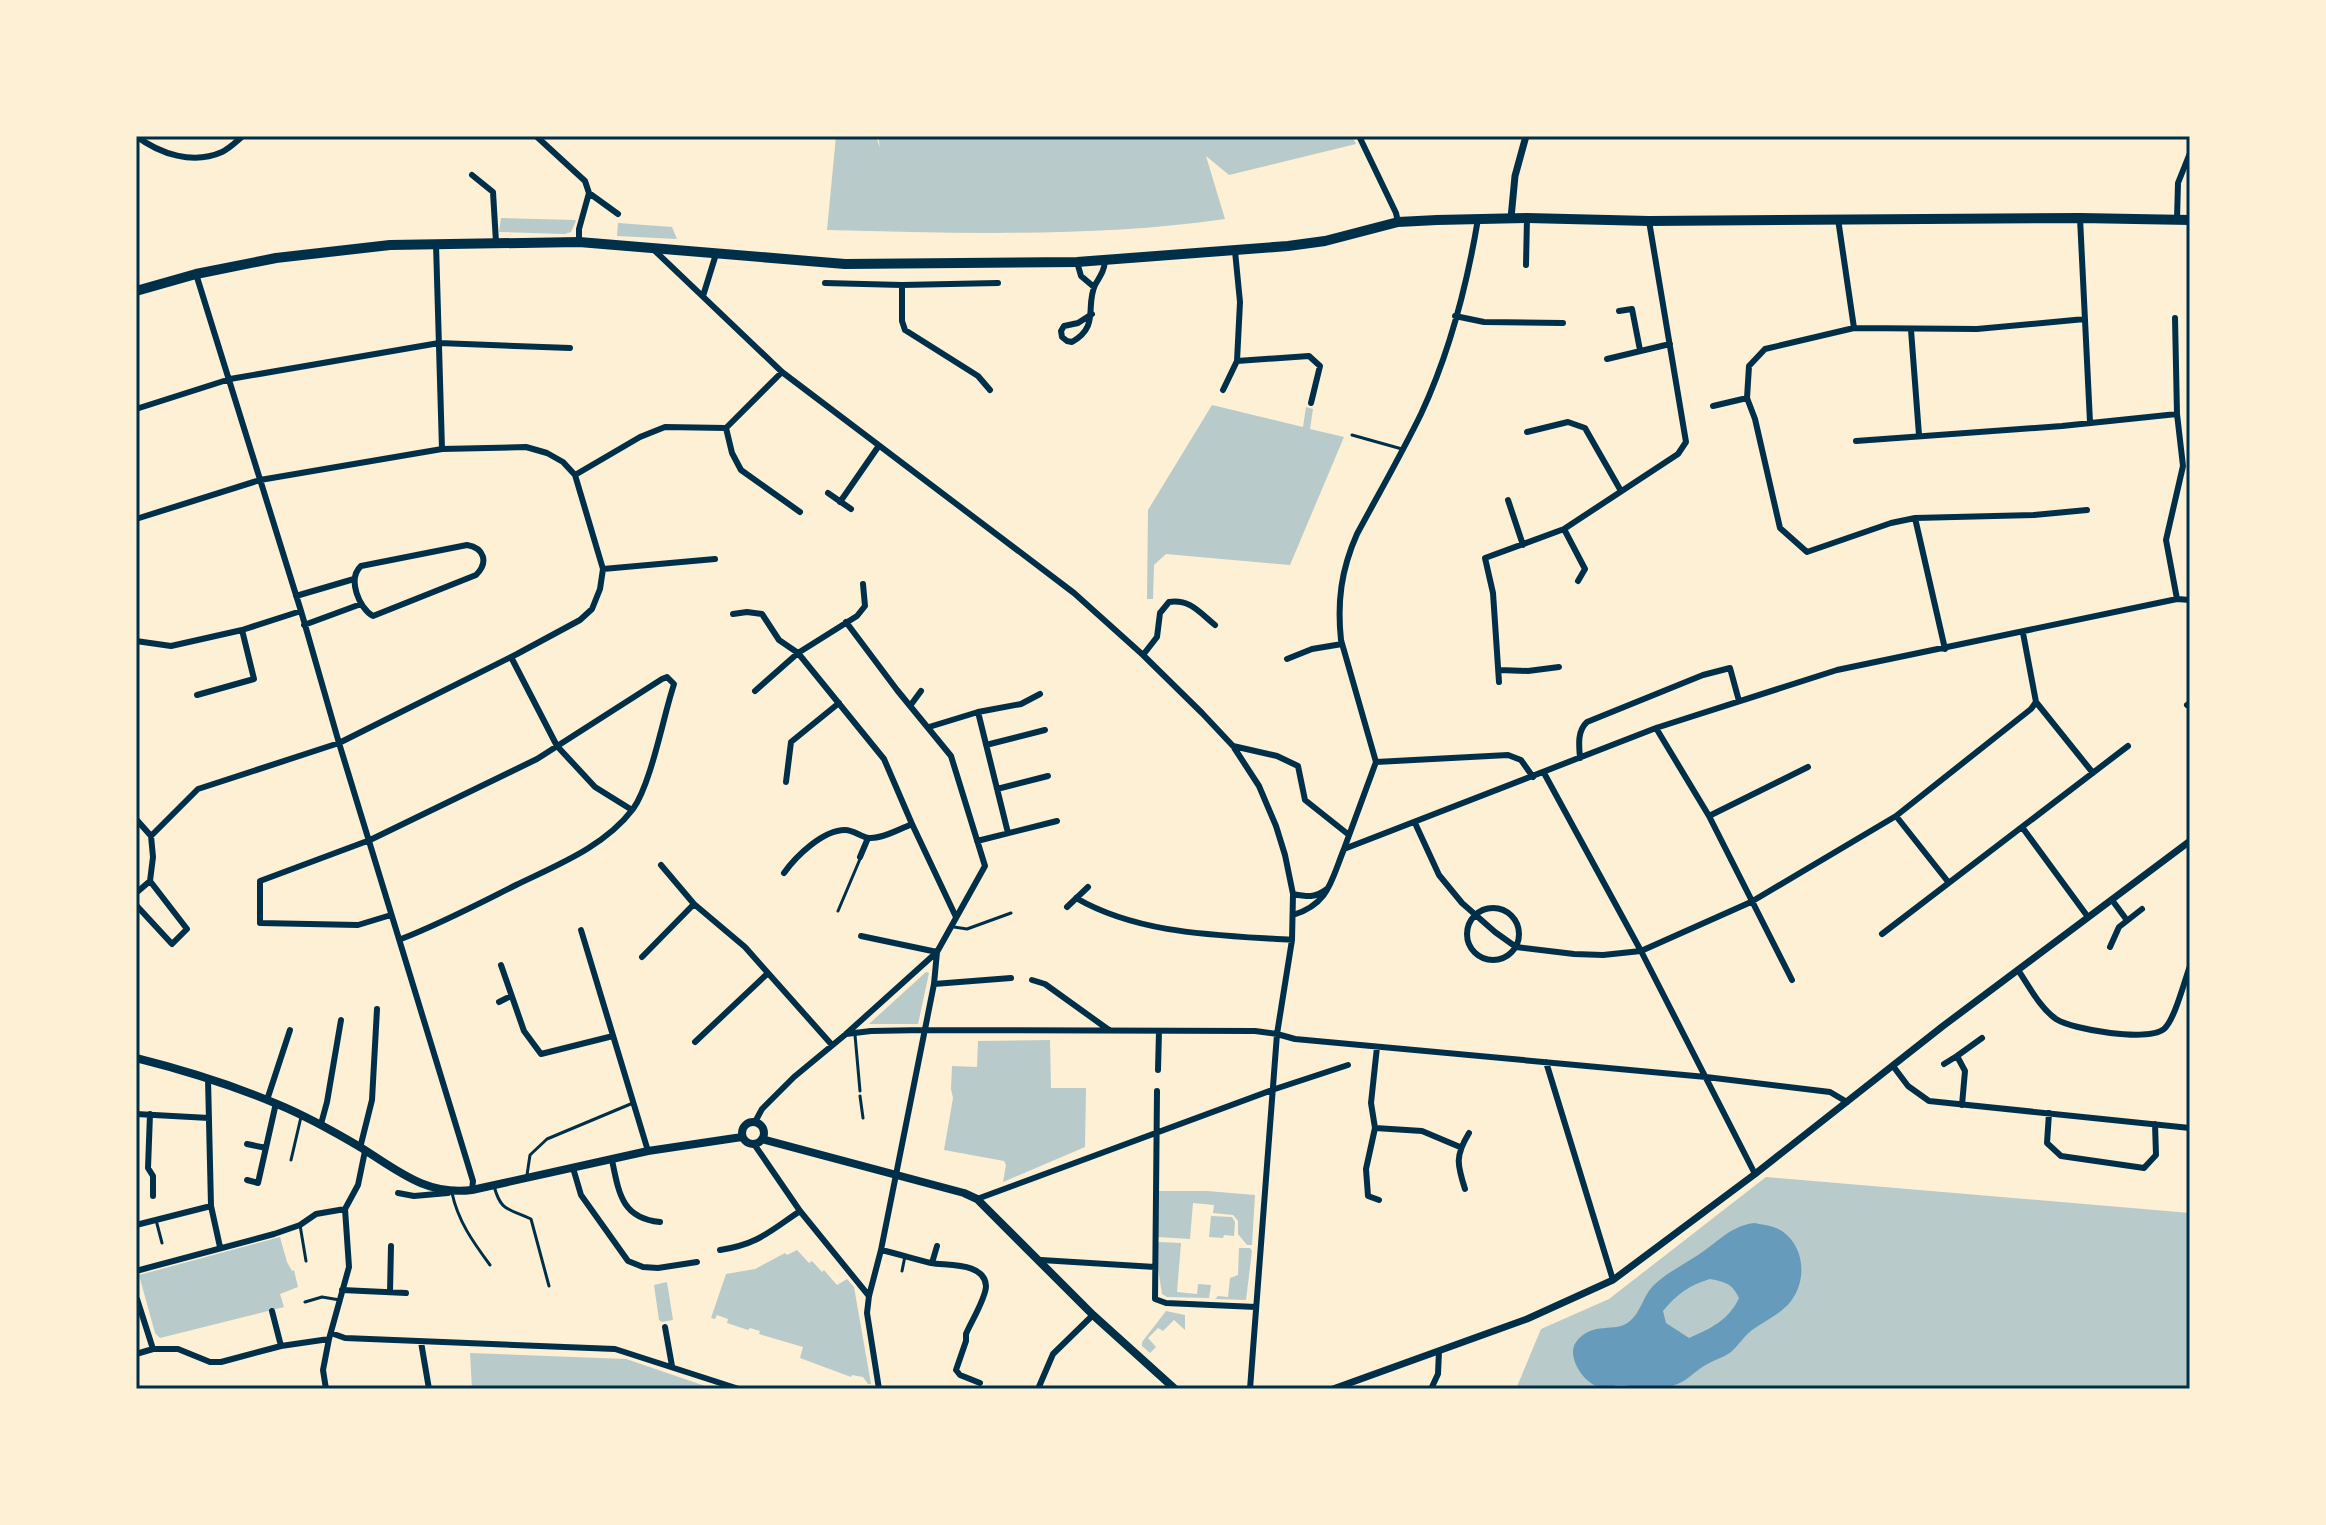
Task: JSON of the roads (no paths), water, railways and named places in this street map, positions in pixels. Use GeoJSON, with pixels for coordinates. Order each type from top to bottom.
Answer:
{"type":"FeatureCollection","features":[{"type":"Feature","properties":{"kind":"highway"},"geometry":{"type":"LineString","coordinates":[[136,291],[196,274],[276,258],[361,247],[436,244],[579,242],[845,264],[1077,262],[1325,241],[1398,222],[1511,218],[1649,221],[2190,220]]}},
{"type":"Feature","properties":{"kind":"main road"},"geometry":{"type":"LineString","coordinates":[[136,1058],[272,1102],[321,1124],[419,1183],[452,1193],[648,1151],[742,1137]]}},
{"type":"Feature","properties":{"kind":"main road"},"geometry":{"type":"LineString","coordinates":[[742,1137],[744,1126],[755,1122],[762,1128],[758,1142]]}},
{"type":"Feature","properties":{"kind":"main road"},"geometry":{"type":"LineString","coordinates":[[742,1137],[747,1143],[758,1142],[896,1175],[977,1199],[1093,1315],[1175,1389]]}},
{"type":"Feature","properties":{"kind":"street"},"geometry":{"type":"LineString","coordinates":[[136,136],[168,154],[192,158],[222,152],[243,136]]}},
{"type":"Feature","properties":{"kind":"street"},"geometry":{"type":"LineString","coordinates":[[536,136],[585,181],[589,193],[579,229],[579,242]]}},
{"type":"Feature","properties":{"kind":"street"},"geometry":{"type":"LineString","coordinates":[[1359,136],[1398,222]]}},
{"type":"Feature","properties":{"kind":"street"},"geometry":{"type":"LineString","coordinates":[[1511,218],[1515,176],[1526,136]]}},
{"type":"Feature","properties":{"kind":"street"},"geometry":{"type":"LineString","coordinates":[[2177,219],[2178,183],[2190,153]]}},
{"type":"Feature","properties":{"kind":"street"},"geometry":{"type":"LineString","coordinates":[[472,175],[493,192],[496,242]]}},
{"type":"Feature","properties":{"kind":"street"},"geometry":{"type":"LineString","coordinates":[[589,193],[618,214]]}},
{"type":"Feature","properties":{"kind":"street"},"geometry":{"type":"LineString","coordinates":[[1526,265],[1527,218]]}},
{"type":"Feature","properties":{"kind":"street"},"geometry":{"type":"LineString","coordinates":[[2080,218],[2090,422]]}},
{"type":"Feature","properties":{"kind":"street"},"geometry":{"type":"LineString","coordinates":[[1293,915],[1315,906],[1328,889],[1376,762],[1342,644],[1339,594],[1348,555],[1421,413],[1442,360],[1478,219]]}},
{"type":"Feature","properties":{"kind":"street"},"geometry":{"type":"LineString","coordinates":[[1838,219],[1854,328]]}},
{"type":"Feature","properties":{"kind":"street"},"geometry":{"type":"LineString","coordinates":[[1499,682],[1493,593],[1485,558],[1564,529],[1678,454],[1686,442],[1649,221]]}},
{"type":"Feature","properties":{"kind":"street"},"geometry":{"type":"LineString","coordinates":[[436,244],[442,449]]}},
{"type":"Feature","properties":{"kind":"street"},"geometry":{"type":"LineString","coordinates":[[651,247],[782,372],[1074,593],[1143,655],[1233,746],[1259,786],[1285,855],[1293,894],[1293,915],[1277,1034],[1250,1389]]}},
{"type":"Feature","properties":{"kind":"street"},"geometry":{"type":"LineString","coordinates":[[1223,390],[1237,361],[1240,302],[1235,251]]}},
{"type":"Feature","properties":{"kind":"street"},"geometry":{"type":"LineString","coordinates":[[703,296],[717,253]]}},
{"type":"Feature","properties":{"kind":"street"},"geometry":{"type":"LineString","coordinates":[[1092,314],[1078,323],[1064,326],[1062,337],[1072,342],[1085,333],[1092,314],[1094,287],[1102,275],[1105,261]]}},
{"type":"Feature","properties":{"kind":"street"},"geometry":{"type":"LineString","coordinates":[[1077,262],[1081,276],[1094,287]]}},
{"type":"Feature","properties":{"kind":"street"},"geometry":{"type":"LineString","coordinates":[[937,284],[938,263]]}},
{"type":"Feature","properties":{"kind":"street"},"geometry":{"type":"LineString","coordinates":[[196,274],[391,915],[401,939],[473,1181],[472,1190]]}},
{"type":"Feature","properties":{"kind":"street"},"geometry":{"type":"LineString","coordinates":[[825,283],[998,283]]}},
{"type":"Feature","properties":{"kind":"street"},"geometry":{"type":"LineString","coordinates":[[902,285],[905,330],[978,376],[990,390]]}},
{"type":"Feature","properties":{"kind":"street"},"geometry":{"type":"LineString","coordinates":[[1619,311],[1632,309],[1640,350]]}},
{"type":"Feature","properties":{"kind":"street"},"geometry":{"type":"LineString","coordinates":[[1455,316],[1484,322],[1563,323]]}},
{"type":"Feature","properties":{"kind":"street"},"geometry":{"type":"LineString","coordinates":[[2175,318],[2177,414],[2183,466],[2166,540],[2177,599]]}},
{"type":"Feature","properties":{"kind":"street"},"geometry":{"type":"LineString","coordinates":[[2085,319],[1977,329],[1854,328],[1765,349],[1749,366],[1747,398],[1755,419],[1780,528],[1807,552],[1891,523],[1915,518],[2034,515],[2087,510]]}},
{"type":"Feature","properties":{"kind":"street"},"geometry":{"type":"LineString","coordinates":[[1911,330],[1919,435]]}},
{"type":"Feature","properties":{"kind":"street"},"geometry":{"type":"LineString","coordinates":[[136,409],[230,379],[439,343],[570,348]]}},
{"type":"Feature","properties":{"kind":"street"},"geometry":{"type":"LineString","coordinates":[[1607,359],[1670,344]]}},
{"type":"Feature","properties":{"kind":"street"},"geometry":{"type":"LineString","coordinates":[[1237,361],[1309,356],[1320,366],[1311,403]]}},
{"type":"Feature","properties":{"kind":"street"},"geometry":{"type":"LineString","coordinates":[[575,475],[640,437],[665,427],[726,428],[782,372]]}},
{"type":"Feature","properties":{"kind":"street"},"geometry":{"type":"LineString","coordinates":[[1713,406],[1747,398]]}},
{"type":"Feature","properties":{"kind":"street"},"geometry":{"type":"LineString","coordinates":[[1856,441],[2177,414]]}},
{"type":"Feature","properties":{"kind":"street"},"geometry":{"type":"LineString","coordinates":[[1527,432],[1568,422],[1585,428],[1621,491]]}},
{"type":"Feature","properties":{"kind":"street"},"geometry":{"type":"LineString","coordinates":[[726,428],[732,453],[741,470],[800,512]]}},
{"type":"Feature","properties":{"kind":"street"},"geometry":{"type":"LineString","coordinates":[[136,519],[260,480],[442,449],[526,447],[563,462],[575,475],[603,569],[600,589],[592,609],[580,620],[339,743],[198,789],[151,836]]}},
{"type":"Feature","properties":{"kind":"street"},"geometry":{"type":"LineString","coordinates":[[840,502],[878,447]]}},
{"type":"Feature","properties":{"kind":"street"},"geometry":{"type":"LineString","coordinates":[[828,493],[851,509]]}},
{"type":"Feature","properties":{"kind":"street"},"geometry":{"type":"LineString","coordinates":[[1508,500],[1523,545]]}},
{"type":"Feature","properties":{"kind":"street"},"geometry":{"type":"LineString","coordinates":[[1915,518],[1945,649]]}},
{"type":"Feature","properties":{"kind":"street"},"geometry":{"type":"LineString","coordinates":[[1564,529],[1585,569],[1578,581]]}},
{"type":"Feature","properties":{"kind":"street"},"geometry":{"type":"LineString","coordinates":[[467,545],[482,551],[484,558],[481,571],[476,575],[373,616],[361,604],[354,579],[361,566],[467,545]]}},
{"type":"Feature","properties":{"kind":"street"},"geometry":{"type":"LineString","coordinates":[[603,569],[715,559]]}},
{"type":"Feature","properties":{"kind":"street"},"geometry":{"type":"LineString","coordinates":[[296,596],[354,579]]}},
{"type":"Feature","properties":{"kind":"street"},"geometry":{"type":"LineString","coordinates":[[755,691],[798,653],[857,616],[865,606],[863,584]]}},
{"type":"Feature","properties":{"kind":"street"},"geometry":{"type":"LineString","coordinates":[[1344,849],[1656,728],[1837,670],[2177,599],[2190,600]]}},
{"type":"Feature","properties":{"kind":"street"},"geometry":{"type":"LineString","coordinates":[[1143,655],[1157,637],[1160,613],[1169,602],[1181,600],[1190,604],[1215,625]]}},
{"type":"Feature","properties":{"kind":"street"},"geometry":{"type":"LineString","coordinates":[[304,625],[361,604]]}},
{"type":"Feature","properties":{"kind":"street"},"geometry":{"type":"LineString","coordinates":[[136,641],[171,646],[242,630],[301,611]]}},
{"type":"Feature","properties":{"kind":"street"},"geometry":{"type":"LineString","coordinates":[[733,614],[762,614],[779,640],[798,653],[884,759],[956,917]]}},
{"type":"Feature","properties":{"kind":"street"},"geometry":{"type":"LineString","coordinates":[[755,1122],[769,1102],[937,952],[985,866],[951,756],[846,622]]}},
{"type":"Feature","properties":{"kind":"street"},"geometry":{"type":"LineString","coordinates":[[197,695],[254,679],[242,630]]}},
{"type":"Feature","properties":{"kind":"street"},"geometry":{"type":"LineString","coordinates":[[2023,633],[2036,702],[2093,773]]}},
{"type":"Feature","properties":{"kind":"street"},"geometry":{"type":"LineString","coordinates":[[1287,659],[1312,649],[1342,644]]}},
{"type":"Feature","properties":{"kind":"street"},"geometry":{"type":"LineString","coordinates":[[511,657],[557,746],[595,787],[632,810]]}},
{"type":"Feature","properties":{"kind":"street"},"geometry":{"type":"LineString","coordinates":[[1499,670],[1528,671],[1559,667]]}},
{"type":"Feature","properties":{"kind":"street"},"geometry":{"type":"LineString","coordinates":[[1580,758],[1580,733],[1587,722],[1703,675],[1730,668],[1739,701]]}},
{"type":"Feature","properties":{"kind":"street"},"geometry":{"type":"LineString","coordinates":[[391,915],[358,925],[260,923],[260,881],[370,840],[537,759],[662,679],[671,679],[674,684],[642,792],[632,810],[613,829],[589,849],[435,926],[401,939]]}},
{"type":"Feature","properties":{"kind":"street"},"geometry":{"type":"LineString","coordinates":[[910,706],[921,691]]}},
{"type":"Feature","properties":{"kind":"street"},"geometry":{"type":"LineString","coordinates":[[929,727],[978,712],[1021,704],[1040,694]]}},
{"type":"Feature","properties":{"kind":"street"},"geometry":{"type":"LineString","coordinates":[[1415,823],[1439,875],[1462,903],[1516,947],[1603,955],[1641,951],[1751,902],[1896,816],[2036,702]]}},
{"type":"Feature","properties":{"kind":"street"},"geometry":{"type":"LineString","coordinates":[[786,782],[791,742],[839,703]]}},
{"type":"Feature","properties":{"kind":"street"},"geometry":{"type":"LineString","coordinates":[[978,712],[1008,833]]}},
{"type":"Feature","properties":{"kind":"street"},"geometry":{"type":"LineString","coordinates":[[1656,728],[1709,816],[1792,980]]}},
{"type":"Feature","properties":{"kind":"street"},"geometry":{"type":"LineString","coordinates":[[986,745],[1045,730]]}},
{"type":"Feature","properties":{"kind":"street"},"geometry":{"type":"LineString","coordinates":[[1233,746],[1277,756],[1298,766],[1305,800],[1349,835]]}},
{"type":"Feature","properties":{"kind":"street"},"geometry":{"type":"LineString","coordinates":[[1882,934],[2128,746]]}},
{"type":"Feature","properties":{"kind":"street"},"geometry":{"type":"LineString","coordinates":[[1376,762],[1508,755],[1521,760],[1533,777]]}},
{"type":"Feature","properties":{"kind":"street"},"geometry":{"type":"LineString","coordinates":[[1709,816],[1808,767]]}},
{"type":"Feature","properties":{"kind":"street"},"geometry":{"type":"LineString","coordinates":[[1544,773],[1641,951],[1755,1174]]}},
{"type":"Feature","properties":{"kind":"street"},"geometry":{"type":"LineString","coordinates":[[997,789],[1048,776]]}},
{"type":"Feature","properties":{"kind":"street"},"geometry":{"type":"LineString","coordinates":[[1896,816],[1949,883]]}},
{"type":"Feature","properties":{"kind":"street"},"geometry":{"type":"LineString","coordinates":[[136,819],[151,836],[153,857],[150,881],[136,893]]}},
{"type":"Feature","properties":{"kind":"street"},"geometry":{"type":"LineString","coordinates":[[977,841],[1057,821]]}},
{"type":"Feature","properties":{"kind":"street"},"geometry":{"type":"LineString","coordinates":[[784,873],[795,858],[830,833],[844,830],[868,838],[878,837],[912,824]]}},
{"type":"Feature","properties":{"kind":"street"},"geometry":{"type":"LineString","coordinates":[[2022,827],[2088,917]]}},
{"type":"Feature","properties":{"kind":"street"},"geometry":{"type":"LineString","coordinates":[[860,857],[868,838]]}},
{"type":"Feature","properties":{"kind":"street"},"geometry":{"type":"LineString","coordinates":[[1333,1389],[1527,1319],[1613,1280],[2190,841]]}},
{"type":"Feature","properties":{"kind":"street"},"geometry":{"type":"LineString","coordinates":[[661,865],[694,904],[745,947],[832,1045]]}},
{"type":"Feature","properties":{"kind":"street"},"geometry":{"type":"LineString","coordinates":[[136,905],[172,944],[187,929],[150,881]]}},
{"type":"Feature","properties":{"kind":"street"},"geometry":{"type":"LineString","coordinates":[[1067,907],[1088,887]]}},
{"type":"Feature","properties":{"kind":"street"},"geometry":{"type":"LineString","coordinates":[[1293,894],[1318,896],[1328,889]]}},
{"type":"Feature","properties":{"kind":"street"},"geometry":{"type":"LineString","coordinates":[[1076,898],[1104,913],[1132,922],[1206,935],[1292,940]]}},
{"type":"Feature","properties":{"kind":"street"},"geometry":{"type":"LineString","coordinates":[[2112,900],[2126,919]]}},
{"type":"Feature","properties":{"kind":"street"},"geometry":{"type":"LineString","coordinates":[[642,957],[694,904]]}},
{"type":"Feature","properties":{"kind":"street"},"geometry":{"type":"LineString","coordinates":[[1490,908],[1506,911],[1517,923],[1516,947],[1510,954],[1493,960],[1477,954],[1467,939],[1467,930],[1475,914],[1490,908]]}},
{"type":"Feature","properties":{"kind":"street"},"geometry":{"type":"LineString","coordinates":[[2110,947],[2126,919],[2142,909]]}},
{"type":"Feature","properties":{"kind":"street"},"geometry":{"type":"LineString","coordinates":[[581,930],[648,1151]]}},
{"type":"Feature","properties":{"kind":"street"},"geometry":{"type":"LineString","coordinates":[[861,936],[937,952]]}},
{"type":"Feature","properties":{"kind":"street"},"geometry":{"type":"LineString","coordinates":[[879,1389],[867,1313],[869,1296],[934,984],[937,952]]}},
{"type":"Feature","properties":{"kind":"street"},"geometry":{"type":"LineString","coordinates":[[501,965],[524,1031],[541,1054],[613,1036]]}},
{"type":"Feature","properties":{"kind":"street"},"geometry":{"type":"LineString","coordinates":[[2018,970],[2043,1006],[2068,1025],[2143,1035],[2154,1034],[2170,1021],[2190,966]]}},
{"type":"Feature","properties":{"kind":"street"},"geometry":{"type":"LineString","coordinates":[[695,1042],[768,973]]}},
{"type":"Feature","properties":{"kind":"street"},"geometry":{"type":"LineString","coordinates":[[934,984],[1011,978]]}},
{"type":"Feature","properties":{"kind":"street"},"geometry":{"type":"LineString","coordinates":[[1032,980],[1045,984],[1109,1030]]}},
{"type":"Feature","properties":{"kind":"street"},"geometry":{"type":"LineString","coordinates":[[499,1002],[511,996]]}},
{"type":"Feature","properties":{"kind":"street"},"geometry":{"type":"LineString","coordinates":[[326,1389],[323,1370],[349,1267],[345,1209],[358,1185],[372,1100],[377,1009]]}},
{"type":"Feature","properties":{"kind":"street"},"geometry":{"type":"LineString","coordinates":[[321,1124],[341,1020]]}},
{"type":"Feature","properties":{"kind":"street"},"geometry":{"type":"LineString","coordinates":[[247,1180],[258,1183],[272,1102],[290,1030]]}},
{"type":"Feature","properties":{"kind":"street"},"geometry":{"type":"LineString","coordinates":[[846,1034],[924,1030],[1255,1031],[1295,1039],[1706,1077],[1830,1092],[1847,1102]]}},
{"type":"Feature","properties":{"kind":"street"},"geometry":{"type":"LineString","coordinates":[[1158,1070],[1159,1031]]}},
{"type":"Feature","properties":{"kind":"street"},"geometry":{"type":"LineString","coordinates":[[1944,1064],[1982,1038]]}},
{"type":"Feature","properties":{"kind":"street"},"geometry":{"type":"LineString","coordinates":[[1377,1047],[1371,1103],[1375,1128],[1366,1169],[1368,1196],[1379,1200]]}},
{"type":"Feature","properties":{"kind":"street"},"geometry":{"type":"LineString","coordinates":[[1957,1056],[1965,1071],[1962,1105]]}},
{"type":"Feature","properties":{"kind":"street"},"geometry":{"type":"LineString","coordinates":[[1546,1062],[1613,1280]]}},
{"type":"Feature","properties":{"kind":"street"},"geometry":{"type":"LineString","coordinates":[[977,1199],[1348,1065]]}},
{"type":"Feature","properties":{"kind":"street"},"geometry":{"type":"LineString","coordinates":[[1893,1066],[1908,1086],[1929,1101],[2190,1128]]}},
{"type":"Feature","properties":{"kind":"street"},"geometry":{"type":"LineString","coordinates":[[208,1079],[211,1206],[220,1247]]}},
{"type":"Feature","properties":{"kind":"street"},"geometry":{"type":"LineString","coordinates":[[1157,1091],[1155,1299],[1166,1303],[1256,1307]]}},
{"type":"Feature","properties":{"kind":"street"},"geometry":{"type":"LineString","coordinates":[[2049,1113],[2047,1143],[2061,1156],[2144,1168],[2156,1155],[2155,1124]]}},
{"type":"Feature","properties":{"kind":"street"},"geometry":{"type":"LineString","coordinates":[[136,1114],[209,1118]]}},
{"type":"Feature","properties":{"kind":"street"},"geometry":{"type":"LineString","coordinates":[[150,1114],[148,1168],[153,1176],[153,1196]]}},
{"type":"Feature","properties":{"kind":"street"},"geometry":{"type":"LineString","coordinates":[[1375,1128],[1422,1131],[1460,1147]]}},
{"type":"Feature","properties":{"kind":"street"},"geometry":{"type":"LineString","coordinates":[[1465,1189],[1457,1157],[1469,1133]]}},
{"type":"Feature","properties":{"kind":"street"},"geometry":{"type":"LineString","coordinates":[[758,1142],[800,1211],[869,1296]]}},
{"type":"Feature","properties":{"kind":"street"},"geometry":{"type":"LineString","coordinates":[[247,1144],[266,1148]]}},
{"type":"Feature","properties":{"kind":"street"},"geometry":{"type":"LineString","coordinates":[[612,1160],[616,1180],[630,1212],[643,1220],[660,1222]]}},
{"type":"Feature","properties":{"kind":"street"},"geometry":{"type":"LineString","coordinates":[[573,1168],[581,1195],[628,1261],[643,1267],[658,1268],[697,1262]]}},
{"type":"Feature","properties":{"kind":"street"},"geometry":{"type":"LineString","coordinates":[[398,1193],[414,1196],[452,1193]]}},
{"type":"Feature","properties":{"kind":"street"},"geometry":{"type":"LineString","coordinates":[[136,1225],[211,1206]]}},
{"type":"Feature","properties":{"kind":"street"},"geometry":{"type":"LineString","coordinates":[[136,1271],[274,1234],[300,1225],[316,1214],[345,1209]]}},
{"type":"Feature","properties":{"kind":"street"},"geometry":{"type":"LineString","coordinates":[[720,1250],[758,1241],[800,1211]]}},
{"type":"Feature","properties":{"kind":"street"},"geometry":{"type":"LineString","coordinates":[[390,1292],[391,1246]]}},
{"type":"Feature","properties":{"kind":"street"},"geometry":{"type":"LineString","coordinates":[[932,1263],[937,1246]]}},
{"type":"Feature","properties":{"kind":"street"},"geometry":{"type":"LineString","coordinates":[[881,1250],[932,1263],[964,1266],[978,1272],[983,1278],[986,1286],[966,1334],[956,1370],[960,1375],[980,1383]]}},
{"type":"Feature","properties":{"kind":"street"},"geometry":{"type":"LineString","coordinates":[[1041,1260],[1155,1267]]}},
{"type":"Feature","properties":{"kind":"street"},"geometry":{"type":"LineString","coordinates":[[342,1290],[406,1293]]}},
{"type":"Feature","properties":{"kind":"street"},"geometry":{"type":"LineString","coordinates":[[137,1299],[153,1349]]}},
{"type":"Feature","properties":{"kind":"street"},"geometry":{"type":"LineString","coordinates":[[272,1311],[281,1346]]}},
{"type":"Feature","properties":{"kind":"street"},"geometry":{"type":"LineString","coordinates":[[1038,1389],[1053,1354],[1093,1315]]}},
{"type":"Feature","properties":{"kind":"street"},"geometry":{"type":"LineString","coordinates":[[665,1327],[672,1366]]}},
{"type":"Feature","properties":{"kind":"street"},"geometry":{"type":"LineString","coordinates":[[136,1354],[153,1349],[178,1349],[210,1362],[221,1362],[330,1336],[615,1349],[739,1389]]}},
{"type":"Feature","properties":{"kind":"street"},"geometry":{"type":"LineString","coordinates":[[421,1342],[429,1389]]}},
{"type":"Feature","properties":{"kind":"street"},"geometry":{"type":"LineString","coordinates":[[1431,1389],[1438,1374],[1439,1351]]}},
{"type":"Feature","properties":{"kind":"lane"},"geometry":{"type":"LineString","coordinates":[[1352,435],[1403,450]]}},
{"type":"Feature","properties":{"kind":"lane"},"geometry":{"type":"LineString","coordinates":[[838,911],[860,857]]}},
{"type":"Feature","properties":{"kind":"lane"},"geometry":{"type":"LineString","coordinates":[[951,927],[967,929],[1011,913]]}},
{"type":"Feature","properties":{"kind":"lane"},"geometry":{"type":"LineString","coordinates":[[855,1033],[863,1118]]}},
{"type":"Feature","properties":{"kind":"lane"},"geometry":{"type":"LineString","coordinates":[[526,1179],[530,1155],[547,1139],[634,1103]]}},
{"type":"Feature","properties":{"kind":"lane"},"geometry":{"type":"LineString","coordinates":[[291,1160],[301,1115]]}},
{"type":"Feature","properties":{"kind":"lane"},"geometry":{"type":"LineString","coordinates":[[494,1186],[498,1202],[531,1219],[549,1286]]}},
{"type":"Feature","properties":{"kind":"lane"},"geometry":{"type":"LineString","coordinates":[[452,1193],[456,1211],[468,1235],[490,1265]]}},
{"type":"Feature","properties":{"kind":"lane"},"geometry":{"type":"LineString","coordinates":[[156,1220],[162,1243]]}},
{"type":"Feature","properties":{"kind":"lane"},"geometry":{"type":"LineString","coordinates":[[300,1225],[306,1261]]}},
{"type":"Feature","properties":{"kind":"lane"},"geometry":{"type":"LineString","coordinates":[[902,1271],[905,1256]]}},
{"type":"Feature","properties":{"kind":"lane"},"geometry":{"type":"LineString","coordinates":[[305,1302],[322,1297],[340,1300]]}},
{"type":"Feature","properties":{"kind":"water"},"geometry":{"type":"Polygon","coordinates":[[[1746,1224],[1778,1229],[1795,1246],[1801,1264],[1800,1283],[1787,1306],[1752,1330],[1731,1352],[1676,1385],[1657,1389],[1621,1385],[1603,1387],[1586,1379],[1573,1354],[1576,1342],[1583,1335],[1630,1321],[1658,1281],[1746,1224]],[[1710,1279],[1678,1295],[1663,1311],[1666,1323],[1689,1338],[1724,1318],[1739,1298],[1731,1286],[1710,1279]]]}}]}
